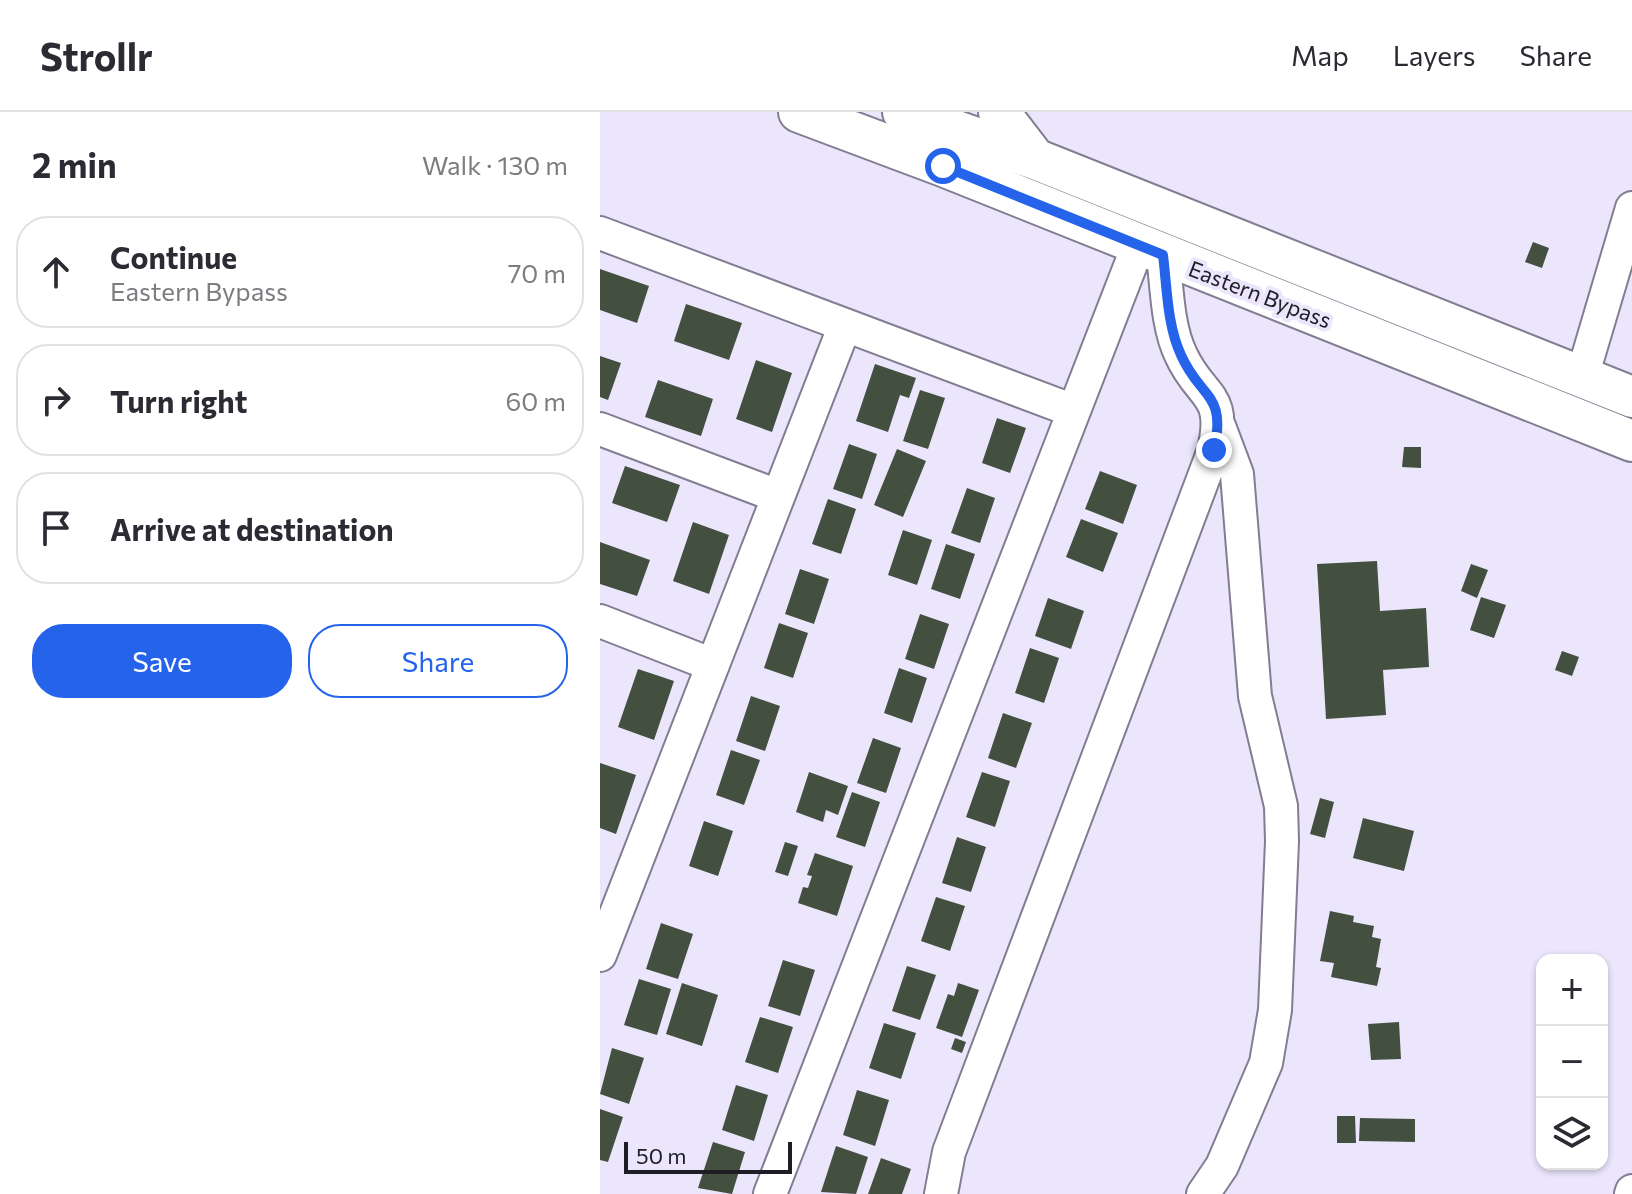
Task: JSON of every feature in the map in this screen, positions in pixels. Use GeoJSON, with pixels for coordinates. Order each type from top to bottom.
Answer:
{"type":"FeatureCollection","features":[{"type":"Feature","properties":{"kind":"main road","name":"Eastern Bypass"},"geometry":{"type":"LineString","coordinates":[[799,112],[935,130],[1035,159],[1632,397]]}},
{"type":"Feature","properties":{"kind":"main road"},"geometry":{"type":"LineString","coordinates":[[999,112],[1035,159]]}},
{"type":"Feature","properties":{"kind":"main road","name":"Eastern Bypass"},"geometry":{"type":"LineString","coordinates":[[935,130],[1150,250],[1632,441]]}},
{"type":"Feature","properties":{"kind":"street"},"geometry":{"type":"LineString","coordinates":[[1582,377],[1632,208]]}},
{"type":"Feature","properties":{"kind":"street"},"geometry":{"type":"LineString","coordinates":[[600,233],[1074,411]]}},
{"type":"Feature","properties":{"kind":"street"},"geometry":{"type":"LineString","coordinates":[[770,1194],[1074,411],[1150,250]]}},
{"type":"Feature","properties":{"kind":"street"},"geometry":{"type":"LineString","coordinates":[[1150,250],[1181,356],[1217,406],[1219,426],[1237,474],[1255,696],[1281,806],[1275,1010],[1266,1063],[1222,1166],[1203,1194]]}},
{"type":"Feature","properties":{"kind":"street"},"geometry":{"type":"LineString","coordinates":[[600,955],[845,325]]}},
{"type":"Feature","properties":{"kind":"street"},"geometry":{"type":"LineString","coordinates":[[941,1194],[949,1152],[1214,450],[1219,426]]}},
{"type":"Feature","properties":{"kind":"street"},"geometry":{"type":"LineString","coordinates":[[600,429],[778,496]]}},
{"type":"Feature","properties":{"kind":"street"},"geometry":{"type":"LineString","coordinates":[[600,621],[713,665]]}},
{"type":"Feature","properties":{"kind":"building"},"geometry":{"type":"Polygon","coordinates":[[[1533,242],[1549,248],[1542,268],[1525,262],[1533,242]]]}},
{"type":"Feature","properties":{"kind":"building"},"geometry":{"type":"Polygon","coordinates":[[[600,269],[649,286],[637,323],[600,310],[600,269]]]}},
{"type":"Feature","properties":{"kind":"building"},"geometry":{"type":"Polygon","coordinates":[[[686,304],[742,323],[729,360],[674,341],[686,304]]]}},
{"type":"Feature","properties":{"kind":"building"},"geometry":{"type":"Polygon","coordinates":[[[600,356],[621,363],[608,400],[600,397],[600,356]]]}},
{"type":"Feature","properties":{"kind":"building"},"geometry":{"type":"Polygon","coordinates":[[[756,360],[792,373],[772,432],[736,419],[756,360]]]}},
{"type":"Feature","properties":{"kind":"building"},"geometry":{"type":"Polygon","coordinates":[[[875,364],[916,378],[909,398],[900,395],[888,432],[856,421],[875,364]]]}},
{"type":"Feature","properties":{"kind":"building"},"geometry":{"type":"Polygon","coordinates":[[[658,380],[713,399],[701,436],[645,417],[658,380]]]}},
{"type":"Feature","properties":{"kind":"building"},"geometry":{"type":"Polygon","coordinates":[[[920,390],[945,398],[928,449],[903,441],[920,390]]]}},
{"type":"Feature","properties":{"kind":"building"},"geometry":{"type":"Polygon","coordinates":[[[997,418],[1026,428],[1010,473],[982,463],[997,418]]]}},
{"type":"Feature","properties":{"kind":"building"},"geometry":{"type":"Polygon","coordinates":[[[849,444],[877,454],[862,499],[833,489],[849,444]]]}},
{"type":"Feature","properties":{"kind":"building"},"geometry":{"type":"Polygon","coordinates":[[[1404,447],[1421,447],[1421,468],[1402,467],[1404,447]]]}},
{"type":"Feature","properties":{"kind":"building"},"geometry":{"type":"Polygon","coordinates":[[[897,449],[926,461],[903,517],[874,505],[897,449]]]}},
{"type":"Feature","properties":{"kind":"building"},"geometry":{"type":"Polygon","coordinates":[[[625,466],[680,485],[667,522],[612,503],[625,466]]]}},
{"type":"Feature","properties":{"kind":"building"},"geometry":{"type":"Polygon","coordinates":[[[1100,471],[1137,485],[1123,524],[1085,509],[1100,471]]]}},
{"type":"Feature","properties":{"kind":"building"},"geometry":{"type":"Polygon","coordinates":[[[967,488],[995,498],[980,543],[951,533],[967,488]]]}},
{"type":"Feature","properties":{"kind":"building"},"geometry":{"type":"Polygon","coordinates":[[[828,499],[856,509],[841,554],[812,544],[828,499]]]}},
{"type":"Feature","properties":{"kind":"building"},"geometry":{"type":"Polygon","coordinates":[[[1081,519],[1118,533],[1103,572],[1066,557],[1081,519]]]}},
{"type":"Feature","properties":{"kind":"building"},"geometry":{"type":"Polygon","coordinates":[[[693,522],[729,535],[709,594],[673,581],[693,522]]]}},
{"type":"Feature","properties":{"kind":"building"},"geometry":{"type":"Polygon","coordinates":[[[903,530],[932,540],[917,585],[888,575],[903,530]]]}},
{"type":"Feature","properties":{"kind":"building"},"geometry":{"type":"Polygon","coordinates":[[[600,542],[650,560],[637,596],[600,584],[600,542]]]}},
{"type":"Feature","properties":{"kind":"building"},"geometry":{"type":"Polygon","coordinates":[[[946,544],[975,554],[960,599],[931,589],[946,544]]]}},
{"type":"Feature","properties":{"kind":"building"},"geometry":{"type":"Polygon","coordinates":[[[1377,561],[1380,611],[1426,608],[1429,667],[1383,670],[1386,715],[1326,719],[1317,564],[1377,561]]]}},
{"type":"Feature","properties":{"kind":"building"},"geometry":{"type":"Polygon","coordinates":[[[1471,564],[1488,570],[1477,598],[1461,591],[1471,564]]]}},
{"type":"Feature","properties":{"kind":"building"},"geometry":{"type":"Polygon","coordinates":[[[800,569],[829,579],[814,624],[785,614],[800,569]]]}},
{"type":"Feature","properties":{"kind":"building"},"geometry":{"type":"Polygon","coordinates":[[[1481,597],[1506,605],[1494,638],[1470,630],[1481,597]]]}},
{"type":"Feature","properties":{"kind":"building"},"geometry":{"type":"Polygon","coordinates":[[[1048,598],[1084,611],[1071,649],[1035,636],[1048,598]]]}},
{"type":"Feature","properties":{"kind":"building"},"geometry":{"type":"Polygon","coordinates":[[[920,614],[949,624],[934,669],[905,659],[920,614]]]}},
{"type":"Feature","properties":{"kind":"building"},"geometry":{"type":"Polygon","coordinates":[[[779,623],[808,633],[793,678],[764,668],[779,623]]]}},
{"type":"Feature","properties":{"kind":"building"},"geometry":{"type":"Polygon","coordinates":[[[1030,648],[1059,658],[1044,703],[1015,693],[1030,648]]]}},
{"type":"Feature","properties":{"kind":"building"},"geometry":{"type":"Polygon","coordinates":[[[1562,651],[1579,657],[1572,676],[1555,670],[1562,651]]]}},
{"type":"Feature","properties":{"kind":"building"},"geometry":{"type":"Polygon","coordinates":[[[899,668],[927,678],[912,723],[884,713],[899,668]]]}},
{"type":"Feature","properties":{"kind":"building"},"geometry":{"type":"Polygon","coordinates":[[[638,669],[674,681],[654,740],[618,727],[638,669]]]}},
{"type":"Feature","properties":{"kind":"building"},"geometry":{"type":"Polygon","coordinates":[[[751,696],[780,706],[765,751],[736,741],[751,696]]]}},
{"type":"Feature","properties":{"kind":"building"},"geometry":{"type":"Polygon","coordinates":[[[1003,713],[1032,723],[1016,768],[988,758],[1003,713]]]}},
{"type":"Feature","properties":{"kind":"building"},"geometry":{"type":"Polygon","coordinates":[[[873,738],[901,748],[886,793],[857,783],[873,738]]]}},
{"type":"Feature","properties":{"kind":"building"},"geometry":{"type":"Polygon","coordinates":[[[731,750],[760,760],[744,805],[716,795],[731,750]]]}},
{"type":"Feature","properties":{"kind":"building"},"geometry":{"type":"Polygon","coordinates":[[[600,763],[636,775],[616,834],[600,828],[600,763]]]}},
{"type":"Feature","properties":{"kind":"building"},"geometry":{"type":"Polygon","coordinates":[[[809,772],[848,786],[838,815],[826,810],[823,822],[796,812],[809,772]]]}},
{"type":"Feature","properties":{"kind":"building"},"geometry":{"type":"Polygon","coordinates":[[[982,772],[1010,781],[995,827],[966,817],[982,772]]]}},
{"type":"Feature","properties":{"kind":"building"},"geometry":{"type":"Polygon","coordinates":[[[852,792],[880,802],[865,847],[836,837],[852,792]]]}},
{"type":"Feature","properties":{"kind":"building"},"geometry":{"type":"Polygon","coordinates":[[[1320,798],[1334,802],[1325,838],[1310,834],[1320,798]]]}},
{"type":"Feature","properties":{"kind":"building"},"geometry":{"type":"Polygon","coordinates":[[[1363,818],[1414,831],[1404,871],[1353,858],[1363,818]]]}},
{"type":"Feature","properties":{"kind":"building"},"geometry":{"type":"Polygon","coordinates":[[[704,821],[733,831],[718,876],[689,866],[704,821]]]}},
{"type":"Feature","properties":{"kind":"building"},"geometry":{"type":"Polygon","coordinates":[[[957,837],[986,847],[971,892],[942,883],[957,837]]]}},
{"type":"Feature","properties":{"kind":"building"},"geometry":{"type":"Polygon","coordinates":[[[785,842],[798,846],[788,876],[775,872],[785,842]]]}},
{"type":"Feature","properties":{"kind":"building"},"geometry":{"type":"Polygon","coordinates":[[[815,853],[853,866],[837,916],[798,903],[803,887],[808,888],[812,876],[807,875],[815,853]]]}},
{"type":"Feature","properties":{"kind":"building"},"geometry":{"type":"Polygon","coordinates":[[[936,897],[965,906],[950,951],[921,941],[936,897]]]}},
{"type":"Feature","properties":{"kind":"building"},"geometry":{"type":"Polygon","coordinates":[[[1330,911],[1354,916],[1353,922],[1374,926],[1372,937],[1381,939],[1376,967],[1381,968],[1377,986],[1331,977],[1334,963],[1320,961],[1330,911]]]}},
{"type":"Feature","properties":{"kind":"building"},"geometry":{"type":"Polygon","coordinates":[[[661,923],[693,934],[678,979],[646,969],[661,923]]]}},
{"type":"Feature","properties":{"kind":"building"},"geometry":{"type":"Polygon","coordinates":[[[783,960],[815,970],[800,1016],[768,1006],[783,960]]]}},
{"type":"Feature","properties":{"kind":"building"},"geometry":{"type":"Polygon","coordinates":[[[907,966],[936,975],[920,1020],[892,1011],[907,966]]]}},
{"type":"Feature","properties":{"kind":"building"},"geometry":{"type":"Polygon","coordinates":[[[639,979],[671,989],[657,1035],[624,1025],[639,979]]]}},
{"type":"Feature","properties":{"kind":"building"},"geometry":{"type":"Polygon","coordinates":[[[682,983],[718,995],[702,1046],[666,1034],[682,983]]]}},
{"type":"Feature","properties":{"kind":"building"},"geometry":{"type":"Polygon","coordinates":[[[958,983],[979,990],[962,1037],[936,1028],[948,994],[954,996],[958,983]]]}},
{"type":"Feature","properties":{"kind":"building"},"geometry":{"type":"Polygon","coordinates":[[[760,1017],[793,1027],[778,1073],[745,1062],[760,1017]]]}},
{"type":"Feature","properties":{"kind":"building"},"geometry":{"type":"Polygon","coordinates":[[[1399,1022],[1401,1059],[1371,1060],[1368,1024],[1399,1022]]]}},
{"type":"Feature","properties":{"kind":"building"},"geometry":{"type":"Polygon","coordinates":[[[884,1023],[916,1033],[901,1079],[869,1068],[884,1023]]]}},
{"type":"Feature","properties":{"kind":"building"},"geometry":{"type":"Polygon","coordinates":[[[955,1038],[966,1042],[962,1053],[951,1049],[955,1038]]]}},
{"type":"Feature","properties":{"kind":"building"},"geometry":{"type":"Polygon","coordinates":[[[612,1048],[644,1058],[629,1104],[600,1094],[612,1048]]]}},
{"type":"Feature","properties":{"kind":"building"},"geometry":{"type":"Polygon","coordinates":[[[736,1085],[768,1095],[754,1141],[722,1130],[736,1085]]]}},
{"type":"Feature","properties":{"kind":"building"},"geometry":{"type":"Polygon","coordinates":[[[857,1090],[889,1100],[875,1146],[843,1135],[857,1090]]]}},
{"type":"Feature","properties":{"kind":"building"},"geometry":{"type":"Polygon","coordinates":[[[600,1109],[623,1117],[608,1162],[600,1160],[600,1109]]]}},
{"type":"Feature","properties":{"kind":"building"},"geometry":{"type":"Polygon","coordinates":[[[1337,1116],[1355,1116],[1356,1143],[1337,1143],[1337,1116]]]}},
{"type":"Feature","properties":{"kind":"building"},"geometry":{"type":"Polygon","coordinates":[[[1360,1118],[1415,1119],[1415,1142],[1359,1141],[1360,1118]]]}},
{"type":"Feature","properties":{"kind":"building"},"geometry":{"type":"Polygon","coordinates":[[[713,1142],[745,1152],[732,1194],[698,1188],[713,1142]]]}},
{"type":"Feature","properties":{"kind":"building"},"geometry":{"type":"Polygon","coordinates":[[[836,1146],[868,1157],[856,1194],[821,1192],[836,1146]]]}},
{"type":"Feature","properties":{"kind":"building"},"geometry":{"type":"Polygon","coordinates":[[[881,1158],[911,1169],[902,1194],[868,1194],[881,1158]]]}},
{"type":"Feature","properties":{"kind":"route"},"geometry":{"type":"LineString","coordinates":[[943,166],[1163,255],[1174,332],[1181,356],[1217,406],[1219,426],[1214,450]]}}]}
